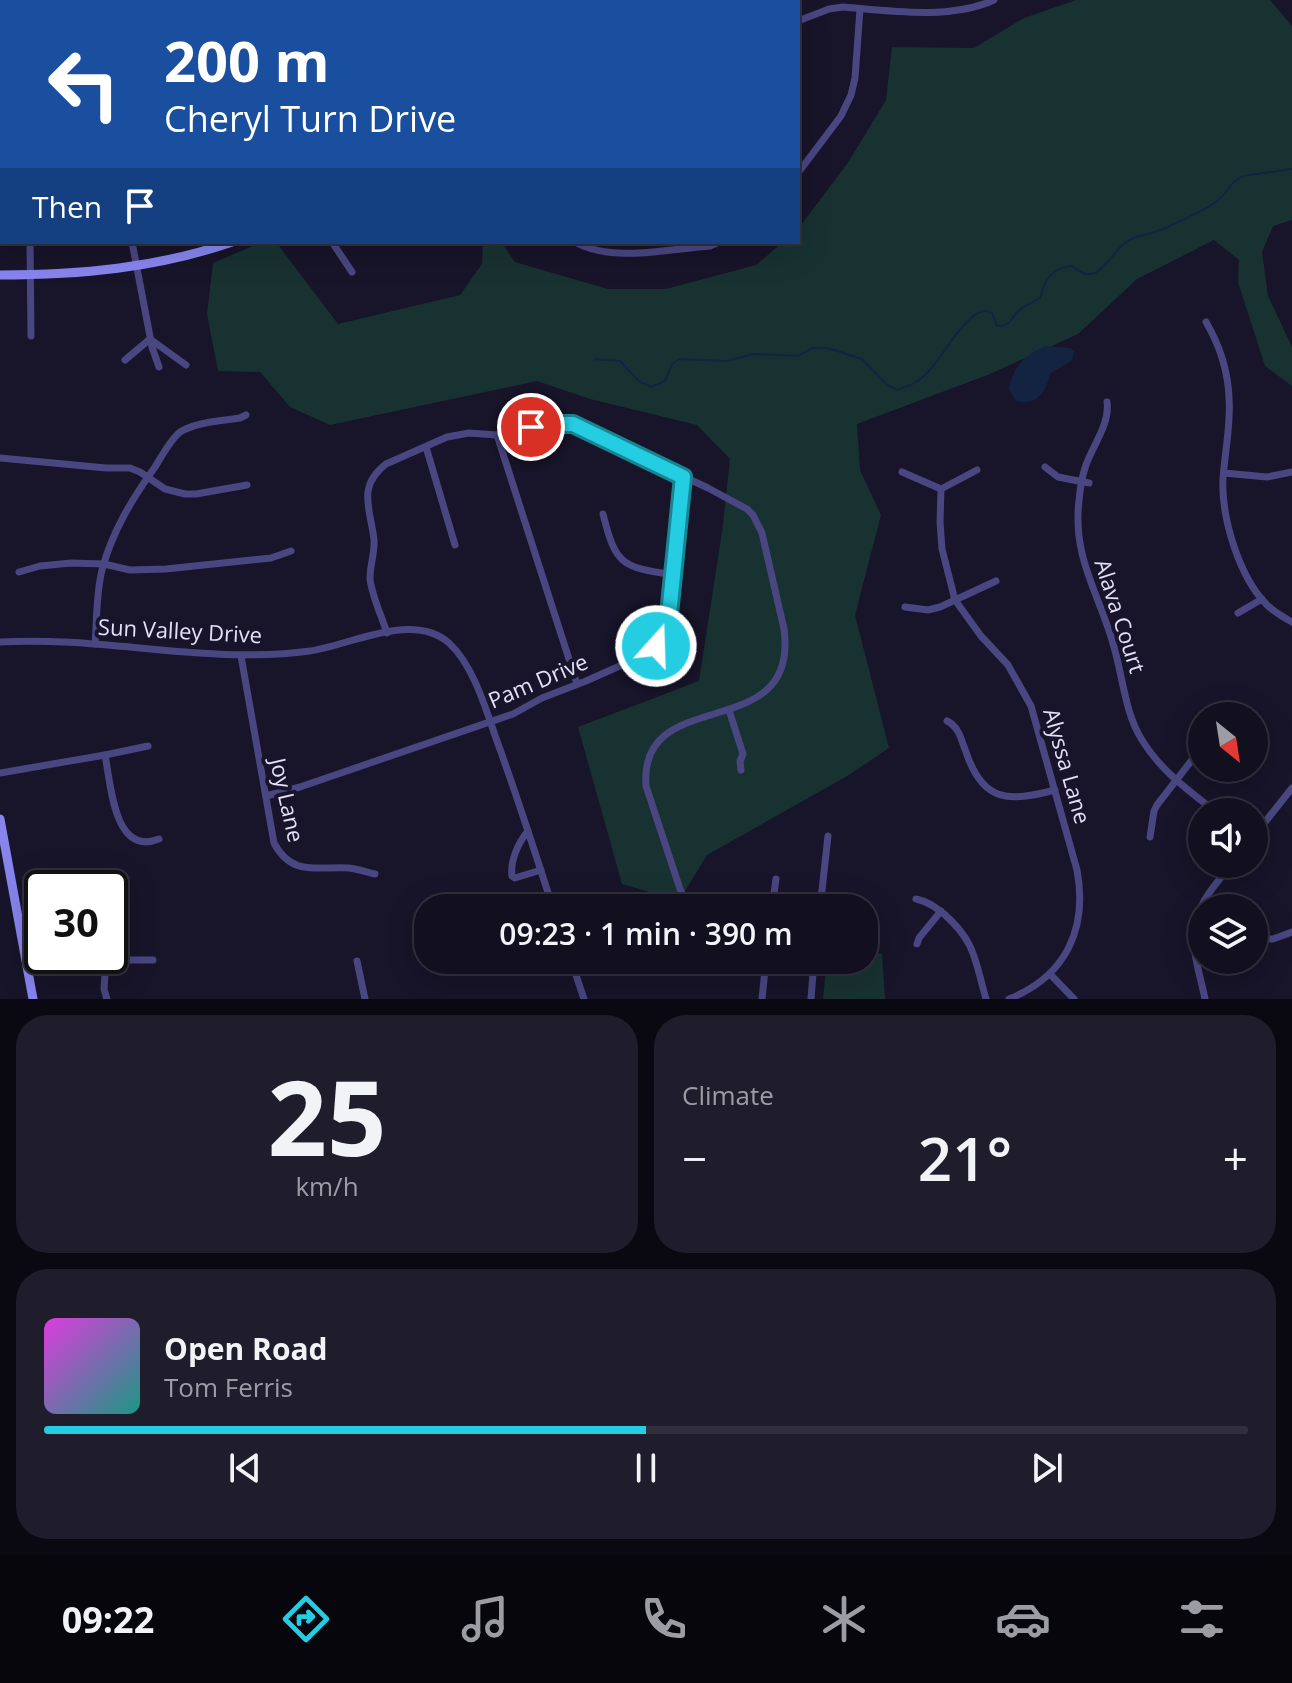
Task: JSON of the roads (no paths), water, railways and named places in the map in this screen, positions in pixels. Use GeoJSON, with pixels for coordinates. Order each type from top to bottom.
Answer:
{"type":"FeatureCollection","features":[{"type":"Feature","properties":{"kind":"street"},"geometry":{"type":"LineString","coordinates":[[800,20],[843,7],[950,12],[994,0]]}},
{"type":"Feature","properties":{"kind":"street"},"geometry":{"type":"LineString","coordinates":[[800,170],[841,116],[851,95],[860,9]]}},
{"type":"Feature","properties":{"kind":"street"},"geometry":{"type":"LineString","coordinates":[[30,244],[31,336]]}},
{"type":"Feature","properties":{"kind":"street"},"geometry":{"type":"LineString","coordinates":[[132,244],[150,339],[159,367]]}},
{"type":"Feature","properties":{"kind":"street"},"geometry":{"type":"LineString","coordinates":[[0,275],[89,273],[198,254],[226,244]]}},
{"type":"Feature","properties":{"kind":"street"},"geometry":{"type":"LineString","coordinates":[[333,244],[352,272]]}},
{"type":"Feature","properties":{"kind":"street"},"geometry":{"type":"LineString","coordinates":[[579,244],[618,254],[714,244]]}},
{"type":"Feature","properties":{"kind":"street"},"geometry":{"type":"LineString","coordinates":[[1206,322],[1221,352],[1228,382],[1230,419],[1224,502],[1230,530],[1243,569],[1262,599],[1292,622]]}},
{"type":"Feature","properties":{"kind":"street"},"geometry":{"type":"LineString","coordinates":[[125,360],[150,339]]}},
{"type":"Feature","properties":{"kind":"street"},"geometry":{"type":"LineString","coordinates":[[150,339],[186,365]]}},
{"type":"Feature","properties":{"kind":"street","name":"Alava Court"},"geometry":{"type":"LineString","coordinates":[[1107,402],[1106,418],[1086,465],[1077,516],[1082,561],[1114,646],[1130,714],[1140,737],[1175,780],[1198,798]]}},
{"type":"Feature","properties":{"kind":"street"},"geometry":{"type":"LineString","coordinates":[[95,644],[104,564],[116,530],[147,478],[179,434],[194,426],[246,415]]}},
{"type":"Feature","properties":{"kind":"street"},"geometry":{"type":"LineString","coordinates":[[387,633],[370,581],[374,542],[367,492],[378,470],[386,464],[447,437],[469,433],[497,435],[546,424],[573,424],[747,509],[762,533],[786,644],[783,666],[771,685],[752,700],[674,727],[652,748],[645,771],[646,786],[682,894]]}},
{"type":"Feature","properties":{"kind":"street"},"geometry":{"type":"LineString","coordinates":[[497,435],[577,684]]}},
{"type":"Feature","properties":{"kind":"street"},"geometry":{"type":"LineString","coordinates":[[426,447],[455,545]]}},
{"type":"Feature","properties":{"kind":"street"},"geometry":{"type":"LineString","coordinates":[[0,458],[130,468],[165,489],[185,494],[247,485]]}},
{"type":"Feature","properties":{"kind":"street"},"geometry":{"type":"LineString","coordinates":[[1045,467],[1058,477],[1085,483]]}},
{"type":"Feature","properties":{"kind":"street"},"geometry":{"type":"LineString","coordinates":[[902,472],[941,489],[977,470]]}},
{"type":"Feature","properties":{"kind":"street"},"geometry":{"type":"LineString","coordinates":[[1224,473],[1267,477],[1292,472]]}},
{"type":"Feature","properties":{"kind":"street","name":"Pam Drive"},"geometry":{"type":"LineString","coordinates":[[266,796],[513,714],[542,698],[642,656],[656,646],[667,634],[683,477]]}},
{"type":"Feature","properties":{"kind":"street","name":"Alyssa Lane"},"geometry":{"type":"LineString","coordinates":[[941,489],[942,549],[955,600],[981,636],[1008,665],[1027,696],[1077,870],[1081,901],[1075,934],[1065,954],[1050,974],[1034,987],[1009,999]]}},
{"type":"Feature","properties":{"kind":"street"},"geometry":{"type":"LineString","coordinates":[[603,514],[610,540],[627,565],[674,575]]}},
{"type":"Feature","properties":{"kind":"street"},"geometry":{"type":"LineString","coordinates":[[19,572],[71,563],[104,564],[130,570],[166,569],[271,558],[291,551]]}},
{"type":"Feature","properties":{"kind":"street"},"geometry":{"type":"LineString","coordinates":[[905,607],[928,610],[996,581]]}},
{"type":"Feature","properties":{"kind":"street"},"geometry":{"type":"LineString","coordinates":[[1238,613],[1262,599]]}},
{"type":"Feature","properties":{"kind":"street","name":"Sun Valley Drive"},"geometry":{"type":"LineString","coordinates":[[0,642],[95,644],[241,656],[311,651],[406,628],[431,632],[449,643],[477,685],[549,894]]}},
{"type":"Feature","properties":{"kind":"street","name":"Joy Lane"},"geometry":{"type":"LineString","coordinates":[[241,656],[274,843],[280,854],[289,863],[303,867],[350,868],[375,874]]}},
{"type":"Feature","properties":{"kind":"street"},"geometry":{"type":"LineString","coordinates":[[729,710],[743,754],[741,770]]}},
{"type":"Feature","properties":{"kind":"street"},"geometry":{"type":"LineString","coordinates":[[947,721],[957,729],[973,770],[995,793],[1019,798],[1055,790]]}},
{"type":"Feature","properties":{"kind":"street"},"geometry":{"type":"LineString","coordinates":[[0,773],[148,746]]}},
{"type":"Feature","properties":{"kind":"street"},"geometry":{"type":"LineString","coordinates":[[105,755],[124,830],[134,841],[150,843],[159,839]]}},
{"type":"Feature","properties":{"kind":"street"},"geometry":{"type":"LineString","coordinates":[[1150,837],[1154,811],[1188,764]]}},
{"type":"Feature","properties":{"kind":"street"},"geometry":{"type":"LineString","coordinates":[[1268,818],[1292,788]]}},
{"type":"Feature","properties":{"kind":"street"},"geometry":{"type":"LineString","coordinates":[[0,819],[24,951]]}},
{"type":"Feature","properties":{"kind":"street"},"geometry":{"type":"LineString","coordinates":[[528,831],[518,845],[511,868],[512,876],[515,878],[541,870]]}},
{"type":"Feature","properties":{"kind":"street"},"geometry":{"type":"LineString","coordinates":[[822,894],[828,836]]}},
{"type":"Feature","properties":{"kind":"street"},"geometry":{"type":"LineString","coordinates":[[1209,894],[1221,878]]}},
{"type":"Feature","properties":{"kind":"street"},"geometry":{"type":"LineString","coordinates":[[774,894],[776,879]]}},
{"type":"Feature","properties":{"kind":"street"},"geometry":{"type":"LineString","coordinates":[[916,899],[941,911],[959,927],[970,944],[986,999]]}},
{"type":"Feature","properties":{"kind":"street"},"geometry":{"type":"LineString","coordinates":[[917,944],[941,911]]}},
{"type":"Feature","properties":{"kind":"street"},"geometry":{"type":"LineString","coordinates":[[1268,939],[1292,932]]}},
{"type":"Feature","properties":{"kind":"street"},"geometry":{"type":"LineString","coordinates":[[128,960],[153,960]]}},
{"type":"Feature","properties":{"kind":"street"},"geometry":{"type":"LineString","coordinates":[[357,961],[365,999]]}},
{"type":"Feature","properties":{"kind":"street"},"geometry":{"type":"LineString","coordinates":[[28,974],[33,999]]}},
{"type":"Feature","properties":{"kind":"street"},"geometry":{"type":"LineString","coordinates":[[105,974],[107,999]]}},
{"type":"Feature","properties":{"kind":"street"},"geometry":{"type":"LineString","coordinates":[[576,974],[584,999]]}},
{"type":"Feature","properties":{"kind":"street"},"geometry":{"type":"LineString","coordinates":[[762,999],[765,974]]}},
{"type":"Feature","properties":{"kind":"street"},"geometry":{"type":"LineString","coordinates":[[811,999],[813,974]]}},
{"type":"Feature","properties":{"kind":"street"},"geometry":{"type":"LineString","coordinates":[[1050,974],[1074,999]]}},
{"type":"Feature","properties":{"kind":"street"},"geometry":{"type":"LineString","coordinates":[[1200,974],[1205,999]]}},
{"type":"Feature","properties":{"kind":"water"},"geometry":{"type":"Polygon","coordinates":[[[1045,346],[1070,348],[1074,351],[1072,360],[1051,373],[1036,399],[1016,401],[1009,389],[1013,374],[1025,358],[1045,346]]]}},
{"type":"Feature","properties":{"kind":"waterway"},"geometry":{"type":"LineString","coordinates":[[594,359],[620,361],[640,382],[651,387],[665,381],[672,364],[679,359],[727,361],[754,354],[798,356],[812,348],[828,348],[862,359],[887,385],[897,390],[925,375],[958,331],[980,312],[992,313],[997,326],[1006,325],[1018,311],[1040,298],[1047,280],[1059,269],[1072,266],[1086,274],[1095,273],[1126,242],[1203,210],[1221,198],[1243,176],[1292,169]]}}]}
